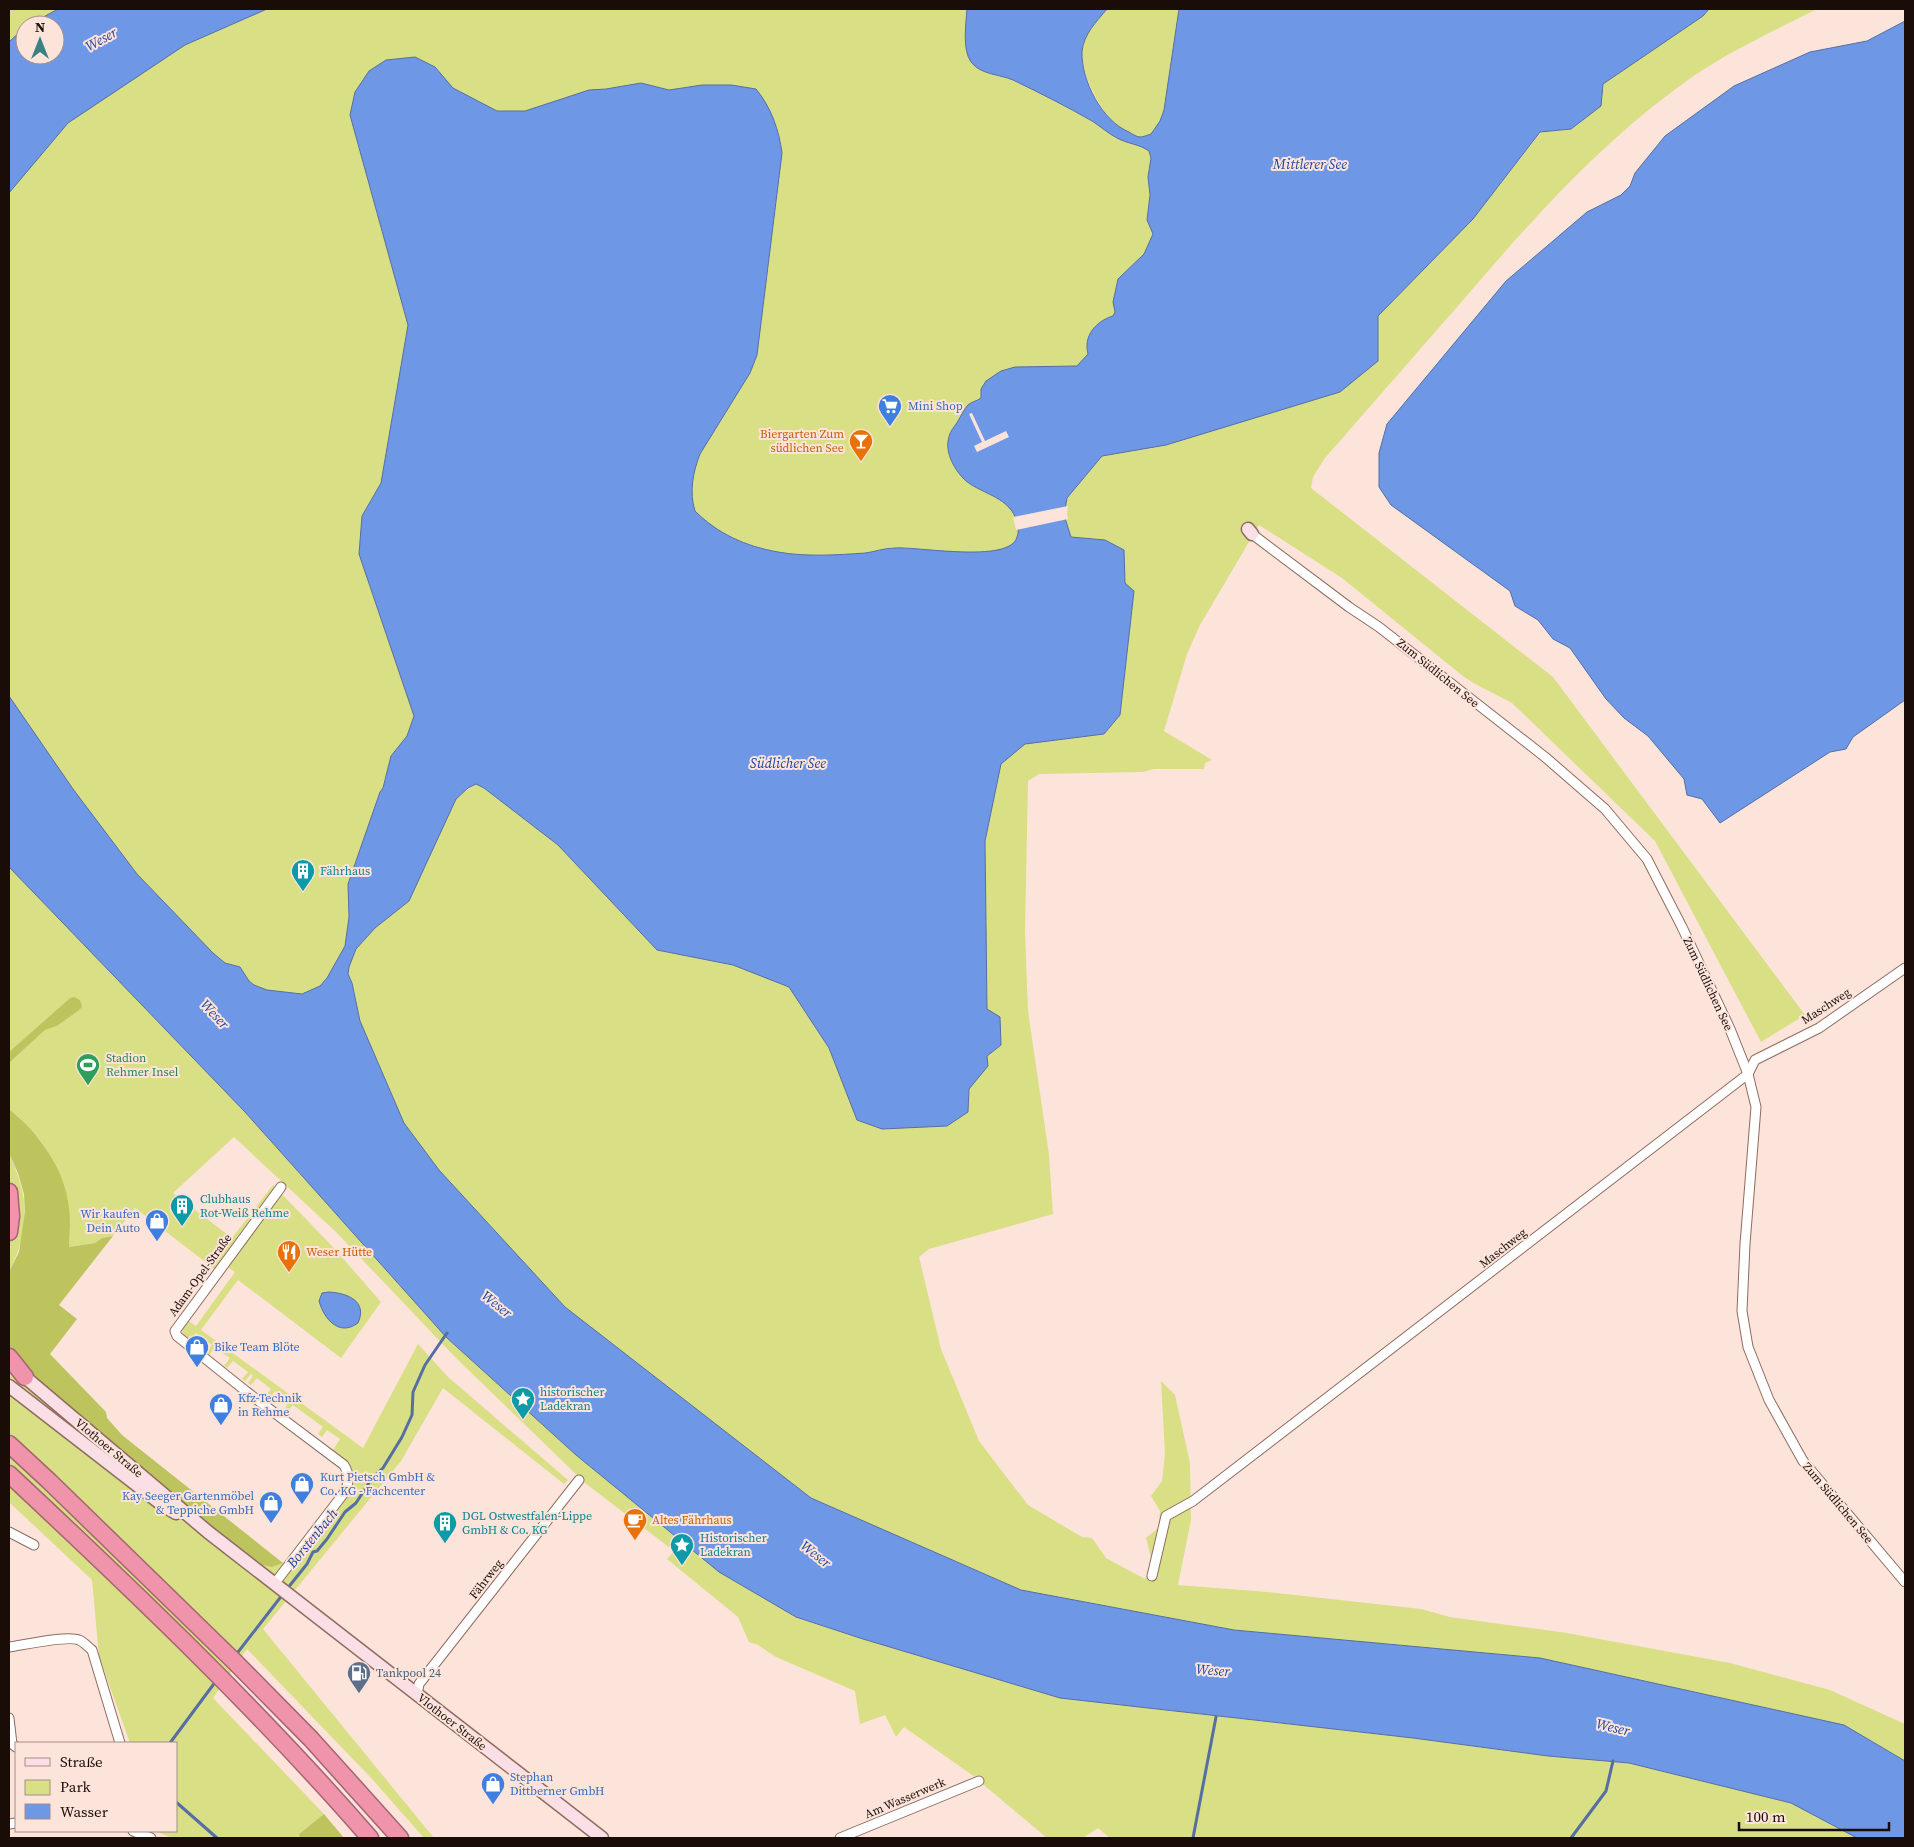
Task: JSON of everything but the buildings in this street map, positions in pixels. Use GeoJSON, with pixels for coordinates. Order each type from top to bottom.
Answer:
{"type":"FeatureCollection","features":[{"type":"Feature","properties":{"kind":"highway"},"geometry":{"type":"LineString","coordinates":[[9,1192],[11,1216],[9,1232]]}},
{"type":"Feature","properties":{"kind":"highway"},"geometry":{"type":"LineString","coordinates":[[9,1358],[25,1377]]}},
{"type":"Feature","properties":{"kind":"highway"},"geometry":{"type":"LineString","coordinates":[[9,1444],[232,1659],[311,1739],[400,1838]]}},
{"type":"Feature","properties":{"kind":"highway"},"geometry":{"type":"LineString","coordinates":[[9,1474],[219,1676],[286,1745],[370,1838]]}},
{"type":"Feature","properties":{"kind":"highway"},"geometry":{"type":"LineString","coordinates":[[9,1481],[29,1493]]}},
{"type":"Feature","properties":{"kind":"main road","name":"Vlothoer Straße"},"geometry":{"type":"LineString","coordinates":[[9,1365],[208,1532],[602,1838]]}},
{"type":"Feature","properties":{"kind":"main road","name":"Vlothoer Straße"},"geometry":{"type":"LineString","coordinates":[[9,1386],[164,1506],[208,1532]]}},
{"type":"Feature","properties":{"kind":"street","name":"Zum Südlichen See"},"geometry":{"type":"LineString","coordinates":[[1250,531],[1349,607],[1380,627],[1545,757],[1605,809],[1647,858],[1730,1029],[1748,1074],[1756,1107],[1745,1244],[1742,1311],[1748,1347],[1769,1400],[1803,1461],[1905,1582]]}},
{"type":"Feature","properties":{"kind":"street","name":"Maschweg"},"geometry":{"type":"LineString","coordinates":[[1152,1576],[1166,1516],[1201,1495],[1748,1074],[1755,1060],[1819,1028],[1905,968]]}},
{"type":"Feature","properties":{"kind":"street","name":"Adam-Opel-Straße"},"geometry":{"type":"LineString","coordinates":[[275,1583],[344,1493],[348,1472],[344,1465],[247,1392],[177,1336],[175,1331],[281,1187]]}},
{"type":"Feature","properties":{"kind":"street","name":"Fährweg"},"geometry":{"type":"LineString","coordinates":[[417,1695],[419,1684],[579,1480]]}},
{"type":"Feature","properties":{"kind":"street"},"geometry":{"type":"LineString","coordinates":[[9,1532],[34,1544]]}},
{"type":"Feature","properties":{"kind":"street"},"geometry":{"type":"LineString","coordinates":[[9,1647],[74,1639],[81,1641],[92,1650],[120,1742]]}},
{"type":"Feature","properties":{"kind":"street"},"geometry":{"type":"LineString","coordinates":[[9,1718],[12,1744],[15,1746]]}},
{"type":"Feature","properties":{"kind":"street","name":"Am Wasserwerk"},"geometry":{"type":"LineString","coordinates":[[840,1838],[979,1781]]}},
{"type":"Feature","properties":{"kind":"street"},"geometry":{"type":"LineString","coordinates":[[136,1832],[151,1838]]}},
{"type":"Feature","properties":{"kind":"green space"},"geometry":{"type":"Polygon","coordinates":[[[9,9],[58,9],[47,15],[15,15],[15,36],[9,42],[9,9]]]}},
{"type":"Feature","properties":{"kind":"green space"},"geometry":{"type":"Polygon","coordinates":[[[267,9],[967,9],[965,33],[970,61],[987,73],[1007,78],[1051,98],[1107,130],[1117,138],[1141,145],[1149,151],[1151,158],[1148,177],[1150,195],[1147,220],[1153,234],[1144,254],[1118,279],[1113,302],[1115,312],[1113,316],[1096,325],[1092,330],[1087,341],[1088,354],[1077,366],[1019,367],[998,373],[992,379],[980,399],[969,404],[955,426],[954,448],[957,470],[964,478],[1004,502],[1012,510],[1017,519],[1018,531],[1015,542],[1001,549],[972,553],[896,547],[851,554],[802,555],[759,547],[713,528],[701,519],[694,510],[691,497],[691,489],[700,454],[750,373],[757,355],[782,153],[775,122],[756,89],[731,85],[703,85],[669,90],[641,83],[589,90],[525,111],[497,111],[453,88],[435,67],[350,115],[408,325],[381,483],[362,516],[359,554],[414,716],[407,736],[391,756],[383,788],[348,884],[349,917],[345,946],[327,978],[320,986],[302,994],[267,990],[254,985],[240,967],[225,963],[213,953],[137,874],[73,789],[9,696],[9,193],[68,123],[185,45],[267,9]]]}},
{"type":"Feature","properties":{"kind":"green space"},"geometry":{"type":"Polygon","coordinates":[[[1107,9],[1179,9],[1164,110],[1160,121],[1151,134],[1146,136],[1140,137],[1129,134],[1118,127],[1099,104],[1086,76],[1083,63],[1083,46],[1091,29],[1107,9]]]}},
{"type":"Feature","properties":{"kind":"green space"},"geometry":{"type":"Polygon","coordinates":[[[1709,9],[1817,9],[1707,67],[1643,115],[1586,166],[1507,249],[1325,458],[1313,477],[1311,488],[1553,677],[1805,1015],[1761,1042],[1655,841],[1512,703],[1464,677],[1342,578],[1259,525],[1200,625],[1187,654],[1164,731],[1212,760],[1205,763],[1204,769],[1154,769],[1143,772],[1039,774],[1028,781],[1025,931],[1028,1011],[1049,1155],[1053,1214],[929,1249],[919,1257],[941,1349],[979,1441],[1028,1505],[1082,1537],[1092,1538],[1106,1558],[1145,1579],[1153,1565],[1146,1538],[1158,1528],[1160,1511],[1151,1496],[1162,1481],[1165,1454],[1161,1381],[1175,1395],[1190,1463],[1191,1520],[1178,1585],[1268,1592],[1421,1609],[1450,1617],[1567,1633],[1730,1663],[1830,1690],[1905,1724],[1905,1761],[1844,1725],[1234,1630],[1021,1590],[811,1498],[565,1307],[439,1170],[404,1123],[360,1021],[352,983],[348,974],[356,949],[375,928],[409,901],[456,798],[476,784],[484,788],[558,845],[657,950],[733,965],[789,987],[829,1048],[857,1120],[968,1112],[969,1089],[987,1066],[985,841],[1001,764],[1025,744],[1104,734],[1120,715],[1134,591],[1125,583],[1124,550],[1105,540],[1071,537],[1064,515],[1067,499],[1102,456],[1166,445],[1378,361],[1378,316],[1473,219],[1541,132],[1571,129],[1600,106],[1603,84],[1702,17],[1709,9]]]}},
{"type":"Feature","properties":{"kind":"green space"},"geometry":{"type":"Polygon","coordinates":[[[9,867],[245,1112],[446,1337],[576,1455],[719,1572],[796,1617],[1060,1698],[1413,1738],[1548,1756],[1629,1763],[1791,1803],[1857,1838],[1110,1838],[1098,1828],[1083,1838],[1047,1838],[972,1775],[904,1727],[896,1737],[885,1715],[860,1724],[855,1691],[776,1657],[758,1645],[749,1642],[738,1617],[667,1559],[674,1551],[585,1483],[454,1356],[336,1232],[234,1137],[173,1193],[232,1238],[273,1185],[333,1247],[381,1302],[341,1358],[238,1280],[201,1330],[363,1448],[418,1344],[448,1377],[568,1480],[564,1484],[443,1388],[401,1461],[263,1629],[434,1838],[424,1838],[372,1779],[247,1649],[213,1698],[324,1814],[299,1834],[300,1838],[172,1838],[157,1832],[178,1832],[178,1742],[130,1742],[99,1656],[92,1580],[9,1502],[9,1349],[45,1391],[272,1567],[283,1563],[290,1567],[349,1494],[352,1478],[347,1462],[333,1450],[340,1439],[327,1430],[322,1437],[318,1434],[323,1427],[293,1405],[287,1412],[284,1410],[289,1402],[275,1391],[269,1399],[266,1396],[271,1389],[257,1378],[251,1385],[248,1383],[253,1376],[251,1374],[245,1381],[242,1379],[248,1372],[233,1361],[227,1368],[224,1366],[230,1358],[215,1348],[209,1355],[206,1353],[212,1345],[196,1333],[188,1343],[183,1337],[182,1327],[187,1320],[196,1326],[235,1272],[226,1266],[221,1274],[135,1208],[113,1236],[102,1238],[95,1243],[69,1247],[69,1209],[53,1160],[41,1141],[9,1109],[9,1063],[45,1030],[57,1026],[78,1011],[70,998],[9,1052],[9,867]]]}},
{"type":"Feature","properties":{"kind":"green space"},"geometry":{"type":"Polygon","coordinates":[[[74,997],[80,1000],[82,1007],[57,1026],[45,1030],[9,1063],[9,1052],[70,998],[74,997]]]}},
{"type":"Feature","properties":{"kind":"green space"},"geometry":{"type":"Polygon","coordinates":[[[9,1109],[40,1141],[49,1153],[62,1179],[70,1213],[69,1247],[95,1243],[102,1238],[113,1236],[59,1305],[77,1319],[50,1354],[106,1412],[107,1418],[122,1435],[283,1563],[272,1567],[263,1565],[192,1511],[45,1391],[9,1349],[9,1272],[19,1252],[25,1212],[24,1194],[18,1173],[9,1153],[9,1109]]]}},
{"type":"Feature","properties":{"kind":"green space"},"geometry":{"type":"Polygon","coordinates":[[[9,1153],[21,1184],[25,1212],[21,1241],[9,1272],[9,1153]]]}},
{"type":"Feature","properties":{"kind":"green space"},"geometry":{"type":"Polygon","coordinates":[[[324,1814],[344,1838],[300,1838],[299,1834],[324,1814]]]}},
{"type":"Feature","properties":{"kind":"water","name":"Weser"},"geometry":{"type":"Polygon","coordinates":[[[58,9],[267,9],[185,45],[68,123],[9,193],[9,42],[15,36],[15,65],[65,65],[65,15],[47,15],[58,9]]]}},
{"type":"Feature","properties":{"kind":"water"},"geometry":{"type":"Polygon","coordinates":[[[967,9],[1107,9],[1091,29],[1083,46],[1085,75],[1095,98],[1110,119],[1119,127],[1140,137],[1151,134],[1160,121],[1164,110],[1179,9],[1709,9],[1703,16],[1603,84],[1601,106],[1571,129],[1540,132],[1473,219],[1378,316],[1378,361],[1340,392],[1166,445],[1102,456],[1067,498],[1064,515],[1071,537],[1105,540],[1124,550],[1125,583],[1134,591],[1120,715],[1104,734],[1025,744],[1001,764],[985,841],[987,1009],[1000,1017],[1001,1045],[987,1056],[988,1066],[969,1089],[968,1112],[947,1126],[882,1129],[857,1120],[829,1048],[789,987],[733,965],[657,950],[558,845],[484,788],[476,784],[468,788],[456,799],[409,901],[375,928],[356,949],[349,967],[348,974],[352,983],[360,1021],[404,1123],[439,1170],[565,1307],[811,1498],[1021,1590],[1234,1630],[1540,1658],[1844,1725],[1905,1761],[1905,1838],[1857,1838],[1791,1803],[1629,1763],[1548,1756],[1413,1738],[1060,1698],[796,1617],[719,1572],[576,1455],[446,1337],[245,1112],[9,867],[9,696],[73,789],[137,874],[213,953],[225,963],[240,967],[254,985],[267,990],[302,994],[320,986],[327,978],[345,946],[349,917],[348,884],[383,788],[391,756],[407,736],[414,716],[359,554],[362,516],[381,483],[408,325],[350,115],[355,92],[369,71],[386,60],[415,57],[435,67],[453,88],[497,111],[525,111],[589,90],[641,83],[669,90],[702,85],[731,85],[756,89],[774,119],[782,153],[757,355],[750,373],[700,454],[693,482],[692,497],[695,511],[713,526],[733,538],[754,546],[788,554],[865,553],[894,548],[981,552],[998,550],[1011,545],[1018,533],[1014,514],[1009,507],[996,497],[966,481],[954,467],[948,449],[951,431],[967,407],[981,398],[981,389],[986,381],[1001,371],[1015,367],[1077,366],[1088,354],[1087,341],[1092,330],[1096,325],[1113,316],[1115,312],[1113,302],[1118,279],[1144,254],[1153,234],[1147,220],[1150,195],[1148,177],[1151,158],[1149,151],[1117,138],[1063,105],[1013,80],[985,72],[975,66],[968,57],[966,50],[967,9]]]}},
{"type":"Feature","properties":{"kind":"water"},"geometry":{"type":"Polygon","coordinates":[[[1905,21],[1905,700],[1853,737],[1846,749],[1830,752],[1720,823],[1702,799],[1687,795],[1684,779],[1648,736],[1624,718],[1606,699],[1570,648],[1553,639],[1538,620],[1515,606],[1510,591],[1391,505],[1379,487],[1379,453],[1387,424],[1506,281],[1587,212],[1621,195],[1630,186],[1635,173],[1665,136],[1734,86],[1810,52],[1867,41],[1905,21]]]}},
{"type":"Feature","properties":{"kind":"water"},"geometry":{"type":"Polygon","coordinates":[[[329,1292],[349,1296],[358,1304],[360,1315],[358,1323],[345,1328],[333,1324],[329,1320],[319,1301],[322,1293],[329,1292]]]}},
{"type":"Feature","properties":{"kind":"pier"},"geometry":{"type":"Polygon","coordinates":[[[972,413],[985,441],[1006,431],[1009,437],[977,452],[974,446],[982,442],[969,414],[972,413]]]}},
{"type":"Feature","properties":{"kind":"pier"},"geometry":{"type":"Polygon","coordinates":[[[1068,506],[1068,519],[1016,530],[1013,517],[1068,506]]]}},
{"type":"Feature","properties":{"kind":"waterway","name":"Borstenbach"},"geometry":{"type":"LineString","coordinates":[[287,1589],[307,1564],[313,1552],[317,1551],[345,1512],[356,1503],[372,1478],[383,1468],[402,1437],[412,1415],[413,1392],[425,1365],[447,1333]]}},
{"type":"Feature","properties":{"kind":"waterway","name":"Borstenbach"},"geometry":{"type":"LineString","coordinates":[[235,1656],[283,1594]]}},
{"type":"Feature","properties":{"kind":"waterway","name":"Borstenbach"},"geometry":{"type":"LineString","coordinates":[[171,1742],[216,1681]]}},
{"type":"Feature","properties":{"kind":"waterway"},"geometry":{"type":"LineString","coordinates":[[1193,1838],[1216,1717]]}},
{"type":"Feature","properties":{"kind":"waterway"},"geometry":{"type":"LineString","coordinates":[[1571,1838],[1606,1791],[1613,1761]]}},
{"type":"Feature","properties":{"kind":"waterway","name":"Borstenbach"},"geometry":{"type":"LineString","coordinates":[[178,1804],[217,1838]]}},
{"type":"Feature","properties":{"kind":"place","name":"Mini Shop"},"geometry":{"type":"Point","coordinates":[890,427]}},
{"type":"Feature","properties":{"kind":"place","name":"Biergarten Zum südlichen See"},"geometry":{"type":"Point","coordinates":[861,462]}},
{"type":"Feature","properties":{"kind":"place","name":"Fährhaus"},"geometry":{"type":"Point","coordinates":[303,892]}},
{"type":"Feature","properties":{"kind":"place","name":"Stadion Rehmer Insel"},"geometry":{"type":"Point","coordinates":[88,1086]}},
{"type":"Feature","properties":{"kind":"place","name":"Clubhaus Rot-Weiß Rehme"},"geometry":{"type":"Point","coordinates":[182,1227]}},
{"type":"Feature","properties":{"kind":"place","name":"Wir kaufen Dein Auto"},"geometry":{"type":"Point","coordinates":[157,1242]}},
{"type":"Feature","properties":{"kind":"place","name":"Weser Hütte"},"geometry":{"type":"Point","coordinates":[289,1273]}},
{"type":"Feature","properties":{"kind":"place","name":"Bike Team Blöte"},"geometry":{"type":"Point","coordinates":[197,1368]}},
{"type":"Feature","properties":{"kind":"place","name":"historischer Ladekran"},"geometry":{"type":"Point","coordinates":[523,1420]}},
{"type":"Feature","properties":{"kind":"place","name":"Kfz-Technik in Rehme"},"geometry":{"type":"Point","coordinates":[221,1426]}},
{"type":"Feature","properties":{"kind":"place","name":"Kurt Pietsch GmbH & Co. KG - Fachcenter"},"geometry":{"type":"Point","coordinates":[302,1505]}},
{"type":"Feature","properties":{"kind":"place","name":"Kay Seeger Gartenmöbel & Teppiche GmbH"},"geometry":{"type":"Point","coordinates":[271,1524]}},
{"type":"Feature","properties":{"kind":"place","name":"Altes Fährhaus"},"geometry":{"type":"Point","coordinates":[635,1541]}},
{"type":"Feature","properties":{"kind":"place","name":"DGL Ostwestfalen-Lippe GmbH & Co. KG"},"geometry":{"type":"Point","coordinates":[445,1544]}},
{"type":"Feature","properties":{"kind":"place","name":"Historischer Ladekran"},"geometry":{"type":"Point","coordinates":[682,1566]}},
{"type":"Feature","properties":{"kind":"place","name":"Tankpool 24"},"geometry":{"type":"Point","coordinates":[359,1694]}},
{"type":"Feature","properties":{"kind":"place","name":"Stephan Dittberner GmbH"},"geometry":{"type":"Point","coordinates":[493,1805]}},
{"type":"Feature","properties":{"kind":"water label","name":"Mittlerer See"},"geometry":{"type":"Point","coordinates":[1310,164]}},
{"type":"Feature","properties":{"kind":"water label","name":"Südlicher See"},"geometry":{"type":"Point","coordinates":[788,763]}}]}
